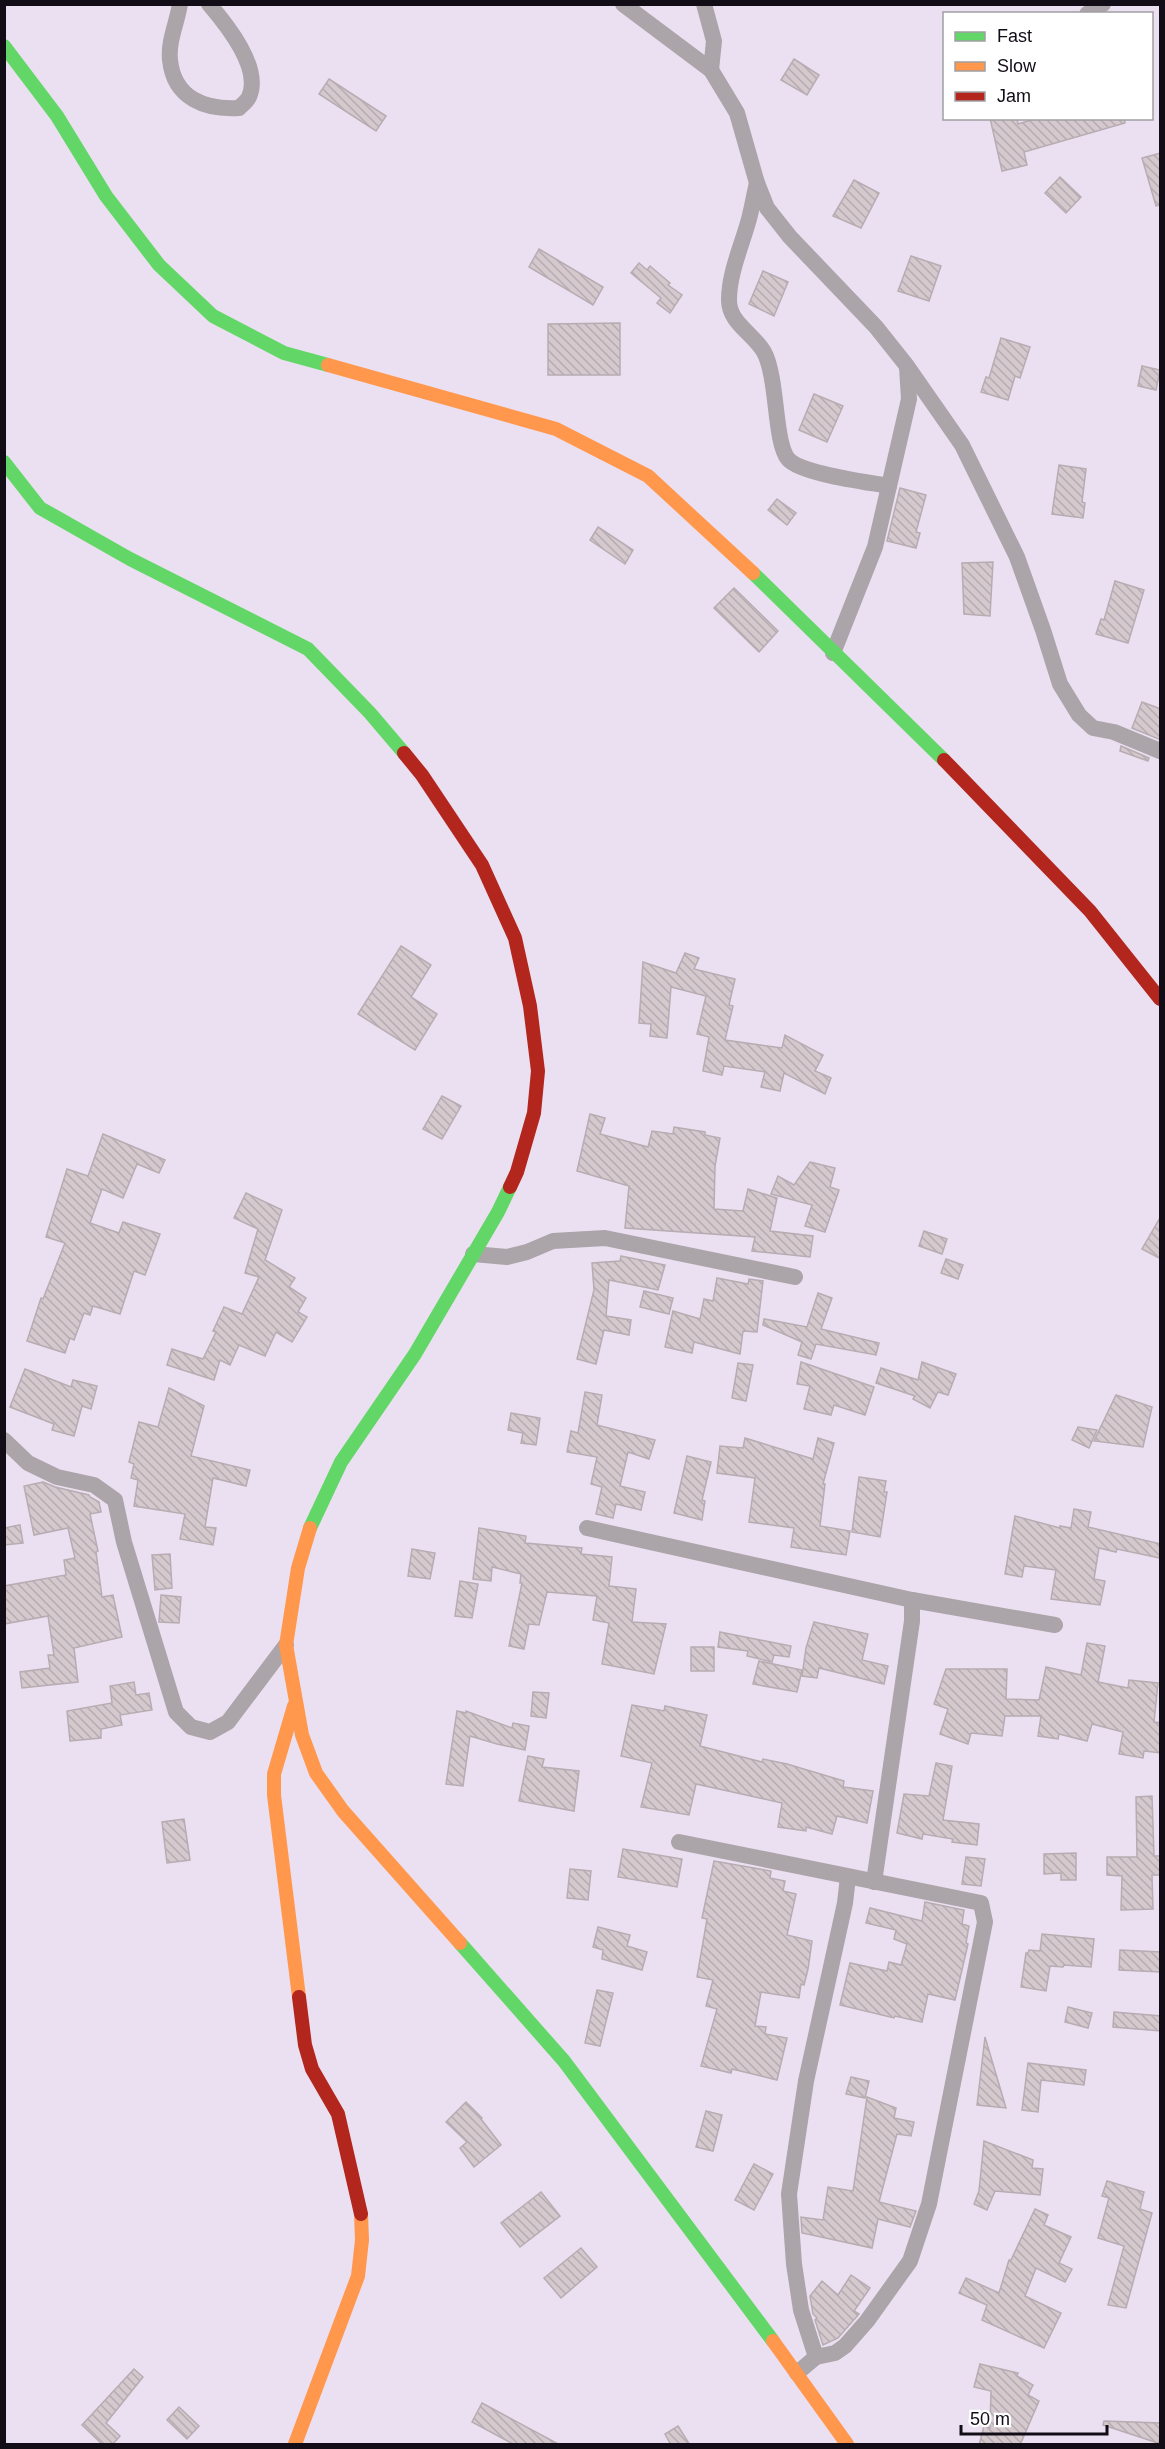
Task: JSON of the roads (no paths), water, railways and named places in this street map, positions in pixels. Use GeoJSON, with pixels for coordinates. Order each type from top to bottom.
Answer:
{"type":"FeatureCollection","features":[{"type":"Feature","properties":{"kind":"street"},"geometry":{"type":"LineString","coordinates":[[180,4],[172,35],[170,61],[176,80],[187,95],[203,106],[239,108],[249,97],[251,79],[246,57],[226,25],[209,4]]}},
{"type":"Feature","properties":{"kind":"street"},"geometry":{"type":"LineString","coordinates":[[623,4],[711,70],[737,113],[757,183],[767,208],[790,237],[876,327],[907,366],[962,445],[1017,557],[1060,684],[1079,715],[1093,728],[1114,732],[1161,751]]}},
{"type":"Feature","properties":{"kind":"street"},"geometry":{"type":"LineString","coordinates":[[704,4],[714,41],[711,70]]}},
{"type":"Feature","properties":{"kind":"street"},"geometry":{"type":"LineString","coordinates":[[1090,12],[1103,4]]}},
{"type":"Feature","properties":{"kind":"street"},"geometry":{"type":"LineString","coordinates":[[4,46],[57,116],[106,196],[159,265],[213,316],[284,353],[556,429],[648,476],[725,545],[833,654],[975,791],[1090,911],[1161,999]]}},
{"type":"Feature","properties":{"kind":"street"},"geometry":{"type":"LineString","coordinates":[[757,183],[729,300],[732,316],[764,352],[773,381],[780,436],[787,458],[803,469],[889,486]]}},
{"type":"Feature","properties":{"kind":"street"},"geometry":{"type":"LineString","coordinates":[[833,654],[875,547],[909,399],[907,366]]}},
{"type":"Feature","properties":{"kind":"street"},"geometry":{"type":"LineString","coordinates":[[4,462],[40,508],[130,559],[308,649],[370,713],[422,775],[482,865],[515,938],[530,1006],[538,1071],[534,1113],[517,1172],[498,1212],[415,1354],[341,1462],[312,1521],[298,1568],[286,1645],[295,1701],[303,1735],[316,1773],[343,1811],[564,2061],[797,2373],[847,2445]]}},
{"type":"Feature","properties":{"kind":"street"},"geometry":{"type":"LineString","coordinates":[[473,1254],[507,1257],[527,1252],[553,1241],[605,1238],[795,1277]]}},
{"type":"Feature","properties":{"kind":"street"},"geometry":{"type":"LineString","coordinates":[[4,1440],[28,1463],[57,1477],[94,1485],[115,1500],[124,1542],[176,1712],[191,1727],[210,1732],[228,1722],[286,1645]]}},
{"type":"Feature","properties":{"kind":"street"},"geometry":{"type":"LineString","coordinates":[[587,1528],[912,1600],[1055,1625]]}},
{"type":"Feature","properties":{"kind":"street"},"geometry":{"type":"LineString","coordinates":[[874,1882],[912,1621],[912,1600]]}},
{"type":"Feature","properties":{"kind":"street"},"geometry":{"type":"LineString","coordinates":[[295,1701],[274,1774],[274,1795],[300,2018],[312,2068],[338,2114],[361,2207],[362,2240],[358,2276],[295,2445]]}},
{"type":"Feature","properties":{"kind":"street"},"geometry":{"type":"LineString","coordinates":[[679,1842],[981,1903],[985,1922],[929,2204],[910,2261],[845,2346],[835,2353],[816,2357],[797,2373]]}},
{"type":"Feature","properties":{"kind":"street"},"geometry":{"type":"LineString","coordinates":[[816,2357],[801,2310],[794,2264],[789,2194],[806,2081],[845,1903],[848,1877]]}}]}
